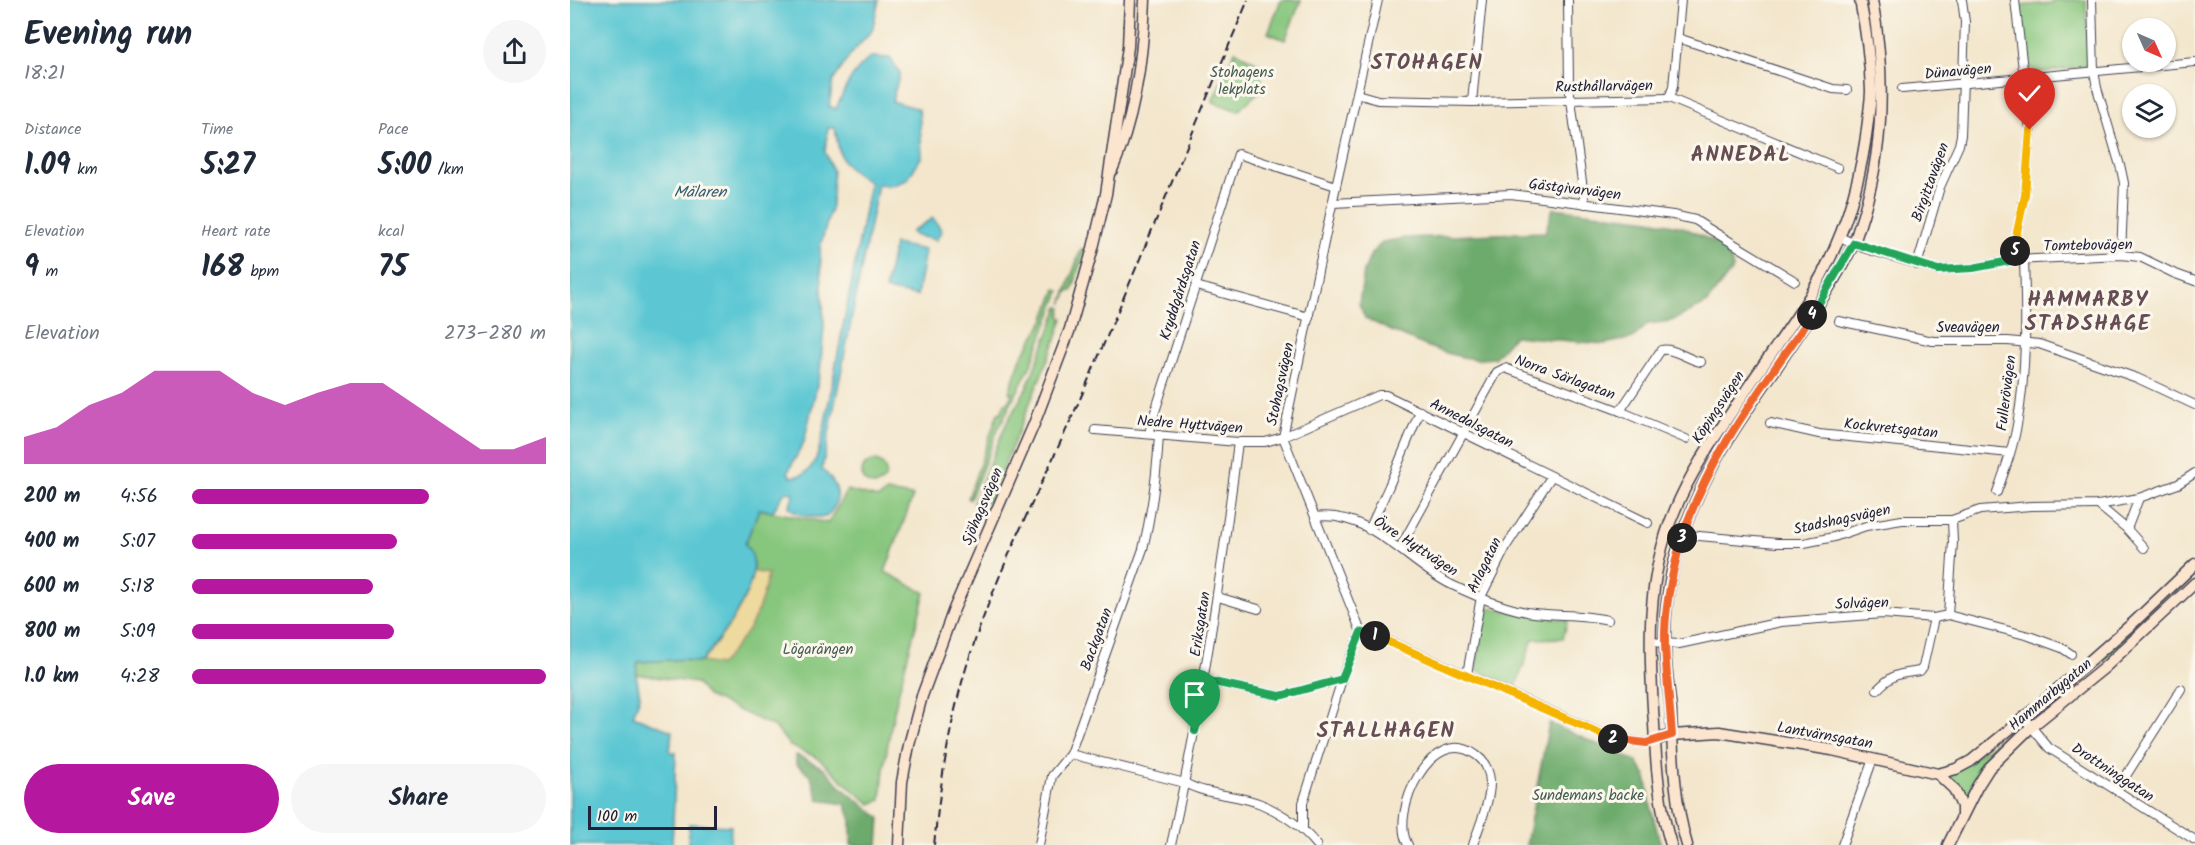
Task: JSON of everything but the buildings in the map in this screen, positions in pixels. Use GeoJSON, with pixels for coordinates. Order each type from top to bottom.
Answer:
{"type":"FeatureCollection","features":[{"type":"Feature","properties":{"kind":"main road","name":"Sjöhagsvägen"},"geometry":{"type":"LineString","coordinates":[[899,845],[902,782],[922,696],[950,618],[1034,424],[1070,329],[1093,248],[1107,182],[1128,47],[1131,0]]}},
{"type":"Feature","properties":{"kind":"main road","name":"Sjöhagsvägen"},"geometry":{"type":"LineString","coordinates":[[1107,182],[1124,144],[1133,102],[1144,32],[1145,0]]}},
{"type":"Feature","properties":{"kind":"main road","name":"Köpingsvägen"},"geometry":{"type":"LineString","coordinates":[[1671,845],[1662,804],[1655,741],[1650,642],[1653,582],[1666,533],[1683,492],[1810,296],[1840,237],[1850,211],[1865,144],[1871,92],[1869,47],[1860,0]]}},
{"type":"Feature","properties":{"kind":"main road","name":"Köpingsvägen"},"geometry":{"type":"LineString","coordinates":[[1687,845],[1677,799],[1665,644],[1670,578],[1692,507],[1721,450],[1816,309],[1854,243],[1868,199],[1879,137],[1882,92],[1881,60],[1872,0]]}},
{"type":"Feature","properties":{"kind":"main road","name":"Hammarbygatan"},"geometry":{"type":"LineString","coordinates":[[1948,845],[1989,768],[2027,722],[2195,564]]}},
{"type":"Feature","properties":{"kind":"main road","name":"Hammarbygatan"},"geometry":{"type":"LineString","coordinates":[[1938,774],[1956,769],[1971,761],[2104,668],[2195,583]]}},
{"type":"Feature","properties":{"kind":"main road","name":"Lantvärnsgatan"},"geometry":{"type":"LineString","coordinates":[[1655,741],[1672,735],[1719,732],[1832,750],[1938,774]]}},
{"type":"Feature","properties":{"kind":"main road"},"geometry":{"type":"LineString","coordinates":[[1938,774],[1954,789],[1962,807],[1962,817]]}},
{"type":"Feature","properties":{"kind":"street","name":"Stohagsvägen"},"geometry":{"type":"LineString","coordinates":[[1361,632],[1283,437],[1378,0]]}},
{"type":"Feature","properties":{"kind":"street"},"geometry":{"type":"LineString","coordinates":[[1472,102],[1482,0]]}},
{"type":"Feature","properties":{"kind":"street"},"geometry":{"type":"LineString","coordinates":[[1568,0],[1570,100],[1585,204]]}},
{"type":"Feature","properties":{"kind":"street"},"geometry":{"type":"LineString","coordinates":[[1669,98],[1673,87],[1681,0]]}},
{"type":"Feature","properties":{"kind":"street","name":"Birgittavägen"},"geometry":{"type":"LineString","coordinates":[[1917,265],[1940,187],[1959,145],[1961,135],[1965,22],[1962,0]]}},
{"type":"Feature","properties":{"kind":"street"},"geometry":{"type":"LineString","coordinates":[[2014,0],[2030,130],[2025,195],[2015,241],[2015,260]]}},
{"type":"Feature","properties":{"kind":"street"},"geometry":{"type":"LineString","coordinates":[[2092,0],[2094,71],[2124,183],[2121,255]]}},
{"type":"Feature","properties":{"kind":"street"},"geometry":{"type":"LineString","coordinates":[[1678,38],[1833,89],[1847,90]]}},
{"type":"Feature","properties":{"kind":"street","name":"Dünavägen"},"geometry":{"type":"LineString","coordinates":[[1902,89],[2195,62]]}},
{"type":"Feature","properties":{"kind":"street","name":"Rusthållarvägen"},"geometry":{"type":"LineString","coordinates":[[1357,94],[1378,100],[1472,102],[1669,98],[1838,168]]}},
{"type":"Feature","properties":{"kind":"street","name":"Kryddgårdsgatan"},"geometry":{"type":"LineString","coordinates":[[1149,434],[1238,154],[1336,186]]}},
{"type":"Feature","properties":{"kind":"street","name":"Gästgivarvägen"},"geometry":{"type":"LineString","coordinates":[[1333,203],[1511,194],[1673,215],[1695,220],[1795,281]]}},
{"type":"Feature","properties":{"kind":"street","name":"Tomtebovägen"},"geometry":{"type":"LineString","coordinates":[[1840,237],[1917,265],[1949,271],[2015,260],[2121,255],[2140,257],[2195,281]]}},
{"type":"Feature","properties":{"kind":"street","name":"Fullerövägen"},"geometry":{"type":"LineString","coordinates":[[1997,492],[2017,426],[2026,342],[2024,260]]}},
{"type":"Feature","properties":{"kind":"street"},"geometry":{"type":"LineString","coordinates":[[1196,285],[1309,317]]}},
{"type":"Feature","properties":{"kind":"street","name":"Sveavägen"},"geometry":{"type":"LineString","coordinates":[[1839,321],[1933,341],[2008,340],[2039,344],[2137,378],[2195,405]]}},
{"type":"Feature","properties":{"kind":"street"},"geometry":{"type":"LineString","coordinates":[[1620,411],[1661,350],[1667,348],[1692,361],[1701,362]]}},
{"type":"Feature","properties":{"kind":"street","name":"Norra Särlagatan"},"geometry":{"type":"LineString","coordinates":[[1400,548],[1497,372],[1505,368],[1620,411],[1686,439]]}},
{"type":"Feature","properties":{"kind":"street","name":"Annedalsgatan"},"geometry":{"type":"LineString","coordinates":[[1283,437],[1380,395],[1392,397],[1465,432],[1477,441],[1648,523]]}},
{"type":"Feature","properties":{"kind":"street"},"geometry":{"type":"LineString","coordinates":[[1369,530],[1420,411]]}},
{"type":"Feature","properties":{"kind":"street","name":"Kockvretsgatan"},"geometry":{"type":"LineString","coordinates":[[1770,423],[1818,434],[2010,453]]}},
{"type":"Feature","properties":{"kind":"street","name":"Nedre Hyttvägen"},"geometry":{"type":"LineString","coordinates":[[1095,430],[1238,442],[1265,442],[1283,437]]}},
{"type":"Feature","properties":{"kind":"street","name":"Backgatan"},"geometry":{"type":"LineString","coordinates":[[1039,845],[1052,776],[1070,754],[1143,549],[1157,478],[1159,435]]}},
{"type":"Feature","properties":{"kind":"street","name":"Eriksgatan"},"geometry":{"type":"LineString","coordinates":[[1171,845],[1185,783],[1218,597],[1238,442]]}},
{"type":"Feature","properties":{"kind":"street","name":"Stadshagsvägen"},"geometry":{"type":"LineString","coordinates":[[1666,533],[1778,543],[1804,543],[1834,537],[1866,526],[1902,520],[1952,520],[1980,510],[2098,505],[2139,498],[2169,488],[2195,473]]}},
{"type":"Feature","properties":{"kind":"street","name":"Arlagatan"},"geometry":{"type":"LineString","coordinates":[[1467,674],[1481,597],[1507,545],[1551,477]]}},
{"type":"Feature","properties":{"kind":"street"},"geometry":{"type":"LineString","coordinates":[[2127,530],[2139,498]]}},
{"type":"Feature","properties":{"kind":"street"},"geometry":{"type":"LineString","coordinates":[[2098,505],[2144,548]]}},
{"type":"Feature","properties":{"kind":"street","name":"Övre Hyttvägen"},"geometry":{"type":"LineString","coordinates":[[1315,517],[1336,515],[1369,530],[1400,548],[1450,585],[1512,609],[1531,613],[1591,616],[1608,620]]}},
{"type":"Feature","properties":{"kind":"street"},"geometry":{"type":"LineString","coordinates":[[1948,615],[1953,542],[1952,520]]}},
{"type":"Feature","properties":{"kind":"street"},"geometry":{"type":"LineString","coordinates":[[1218,597],[1258,609]]}},
{"type":"Feature","properties":{"kind":"street","name":"Solvägen"},"geometry":{"type":"LineString","coordinates":[[1650,642],[1679,644],[1800,620],[1883,615],[1934,618],[1948,615],[2029,636],[2062,648],[2071,654]]}},
{"type":"Feature","properties":{"kind":"street"},"geometry":{"type":"LineString","coordinates":[[1877,690],[1887,679],[1895,675],[1908,671],[1920,671],[1923,667],[1934,618]]}},
{"type":"Feature","properties":{"kind":"street"},"geometry":{"type":"LineString","coordinates":[[1303,830],[1303,802],[1342,679],[1361,632],[1379,637],[1467,674],[1612,738],[1646,743],[1655,741]]}},
{"type":"Feature","properties":{"kind":"street"},"geometry":{"type":"LineString","coordinates":[[1204,680],[1280,696],[1342,679]]}},
{"type":"Feature","properties":{"kind":"street"},"geometry":{"type":"LineString","coordinates":[[2117,790],[2181,689]]}},
{"type":"Feature","properties":{"kind":"street","name":"Drottninggatan"},"geometry":{"type":"LineString","coordinates":[[2027,722],[2049,748],[2195,840]]}},
{"type":"Feature","properties":{"kind":"street"},"geometry":{"type":"LineString","coordinates":[[1408,845],[1403,826],[1407,803],[1421,770],[1437,754],[1456,748],[1472,752],[1482,759],[1489,774],[1490,786],[1473,845]]}},
{"type":"Feature","properties":{"kind":"street"},"geometry":{"type":"LineString","coordinates":[[1070,754],[1261,804],[1303,830],[1317,845]]}},
{"type":"Feature","properties":{"kind":"street"},"geometry":{"type":"LineString","coordinates":[[1842,845],[1873,759]]}},
{"type":"Feature","properties":{"kind":"green space"},"geometry":{"type":"Polygon","coordinates":[[[1281,0],[1301,0],[1285,40],[1268,33],[1281,0]]]}},
{"type":"Feature","properties":{"kind":"green space"},"geometry":{"type":"Polygon","coordinates":[[[2053,0],[2086,0],[2088,66],[2028,74],[2020,6],[2052,3],[2053,0]]]}},
{"type":"Feature","properties":{"kind":"green space","name":"Stohagens lekplats"},"geometry":{"type":"Polygon","coordinates":[[[1235,51],[1261,65],[1262,89],[1238,111],[1213,102],[1235,51]]]}},
{"type":"Feature","properties":{"kind":"green space"},"geometry":{"type":"Polygon","coordinates":[[[1553,208],[1650,220],[1683,227],[1721,245],[1731,260],[1733,269],[1706,304],[1671,321],[1648,324],[1633,338],[1604,344],[1514,336],[1494,358],[1475,359],[1434,349],[1365,318],[1359,304],[1364,271],[1371,254],[1383,242],[1404,238],[1545,232],[1553,208]]]}},
{"type":"Feature","properties":{"kind":"green space"},"geometry":{"type":"Polygon","coordinates":[[[1081,249],[1085,250],[1072,291],[1068,291],[1062,304],[1081,249]]]}},
{"type":"Feature","properties":{"kind":"green space"},"geometry":{"type":"Polygon","coordinates":[[[1056,289],[1060,291],[1031,365],[998,429],[970,500],[968,498],[998,413],[1001,413],[1005,403],[1008,403],[1012,393],[1009,392],[1021,358],[1044,321],[1056,289]]]}},
{"type":"Feature","properties":{"kind":"green space"},"geometry":{"type":"Polygon","coordinates":[[[1059,307],[1062,308],[1060,316],[1063,318],[1056,339],[990,501],[973,504],[1006,424],[1027,387],[1059,307]]]}},
{"type":"Feature","properties":{"kind":"green space"},"geometry":{"type":"Polygon","coordinates":[[[874,461],[882,465],[886,473],[882,481],[874,485],[866,481],[862,473],[866,465],[874,461]]]}},
{"type":"Feature","properties":{"kind":"green space","name":"Lögarängen"},"geometry":{"type":"Polygon","coordinates":[[[847,490],[878,498],[887,492],[913,496],[885,572],[925,593],[892,721],[881,800],[871,804],[818,758],[790,746],[775,727],[707,696],[696,683],[636,674],[638,662],[687,659],[701,662],[751,584],[753,560],[745,544],[759,509],[828,523],[847,490]]]}},
{"type":"Feature","properties":{"kind":"green space"},"geometry":{"type":"Polygon","coordinates":[[[2195,569],[2195,575],[2101,664],[2037,714],[2195,569]]]}},
{"type":"Feature","properties":{"kind":"green space"},"geometry":{"type":"Polygon","coordinates":[[[1487,608],[1568,620],[1563,638],[1533,639],[1515,689],[1475,669],[1487,608]]]}},
{"type":"Feature","properties":{"kind":"green space","name":"Sundemans backe"},"geometry":{"type":"Polygon","coordinates":[[[1549,723],[1636,761],[1646,776],[1661,845],[1526,845],[1549,723]]]}},
{"type":"Feature","properties":{"kind":"green space"},"geometry":{"type":"Polygon","coordinates":[[[2018,729],[1991,759],[1964,800],[1946,774],[2018,729]]]}},
{"type":"Feature","properties":{"kind":"green space"},"geometry":{"type":"Polygon","coordinates":[[[796,755],[824,768],[842,788],[880,818],[878,845],[851,845],[851,819],[845,804],[819,800],[810,775],[796,764],[796,755]]]}},
{"type":"Feature","properties":{"kind":"sand"},"geometry":{"type":"Polygon","coordinates":[[[752,571],[768,574],[761,602],[752,624],[720,665],[701,662],[740,608],[750,584],[752,571]]]}},
{"type":"Feature","properties":{"kind":"water","name":"Mälaren"},"geometry":{"type":"Polygon","coordinates":[[[570,0],[879,0],[872,31],[851,54],[833,81],[829,106],[836,109],[850,80],[871,57],[890,58],[900,73],[892,101],[919,109],[922,156],[907,180],[891,186],[878,184],[822,469],[835,487],[837,499],[835,505],[826,517],[806,516],[789,507],[794,493],[785,492],[773,511],[759,509],[745,544],[753,560],[753,573],[749,586],[736,614],[709,652],[701,662],[687,661],[687,659],[638,662],[636,674],[640,696],[633,716],[672,731],[670,752],[676,753],[672,845],[570,845],[570,0]],[[828,128],[825,152],[833,171],[832,205],[820,247],[824,326],[820,372],[804,442],[788,472],[791,477],[800,475],[812,467],[818,452],[870,183],[844,162],[835,128],[828,128]]]}},
{"type":"Feature","properties":{"kind":"water"},"geometry":{"type":"Polygon","coordinates":[[[933,218],[942,231],[936,240],[914,235],[911,232],[933,218]]]}},
{"type":"Feature","properties":{"kind":"water"},"geometry":{"type":"Polygon","coordinates":[[[894,244],[925,250],[917,296],[885,290],[894,244]]]}},
{"type":"Feature","properties":{"kind":"water"},"geometry":{"type":"Polygon","coordinates":[[[689,824],[731,826],[730,845],[688,845],[689,824]]]}},
{"type":"Feature","properties":{"kind":"railway"},"geometry":{"type":"LineString","coordinates":[[934,845],[953,717],[964,675],[989,602],[1105,342],[1248,0]]}},
{"type":"Feature","properties":{"kind":"district","name":"STOHAGEN"},"geometry":{"type":"Point","coordinates":[1427,62]}},
{"type":"Feature","properties":{"kind":"district","name":"ANNEDAL"},"geometry":{"type":"Point","coordinates":[1741,154]}},
{"type":"Feature","properties":{"kind":"district","name":"HAMMARBY STADSHAGE"},"geometry":{"type":"Point","coordinates":[2088,311]}},
{"type":"Feature","properties":{"kind":"district","name":"STALLHAGEN"},"geometry":{"type":"Point","coordinates":[1386,730]}},
{"type":"Feature","properties":{"kind":"route"},"geometry":{"type":"LineString","coordinates":[[1195,731],[1204,680],[1280,696],[1342,679],[1361,632],[1379,637],[1621,741],[1646,743],[1672,735],[1665,644],[1670,578],[1692,507],[1721,450],[1816,309],[1854,243],[1863,248],[1938,270],[1973,268],[2015,260],[2015,241],[2025,195],[2030,130]]}}]}
